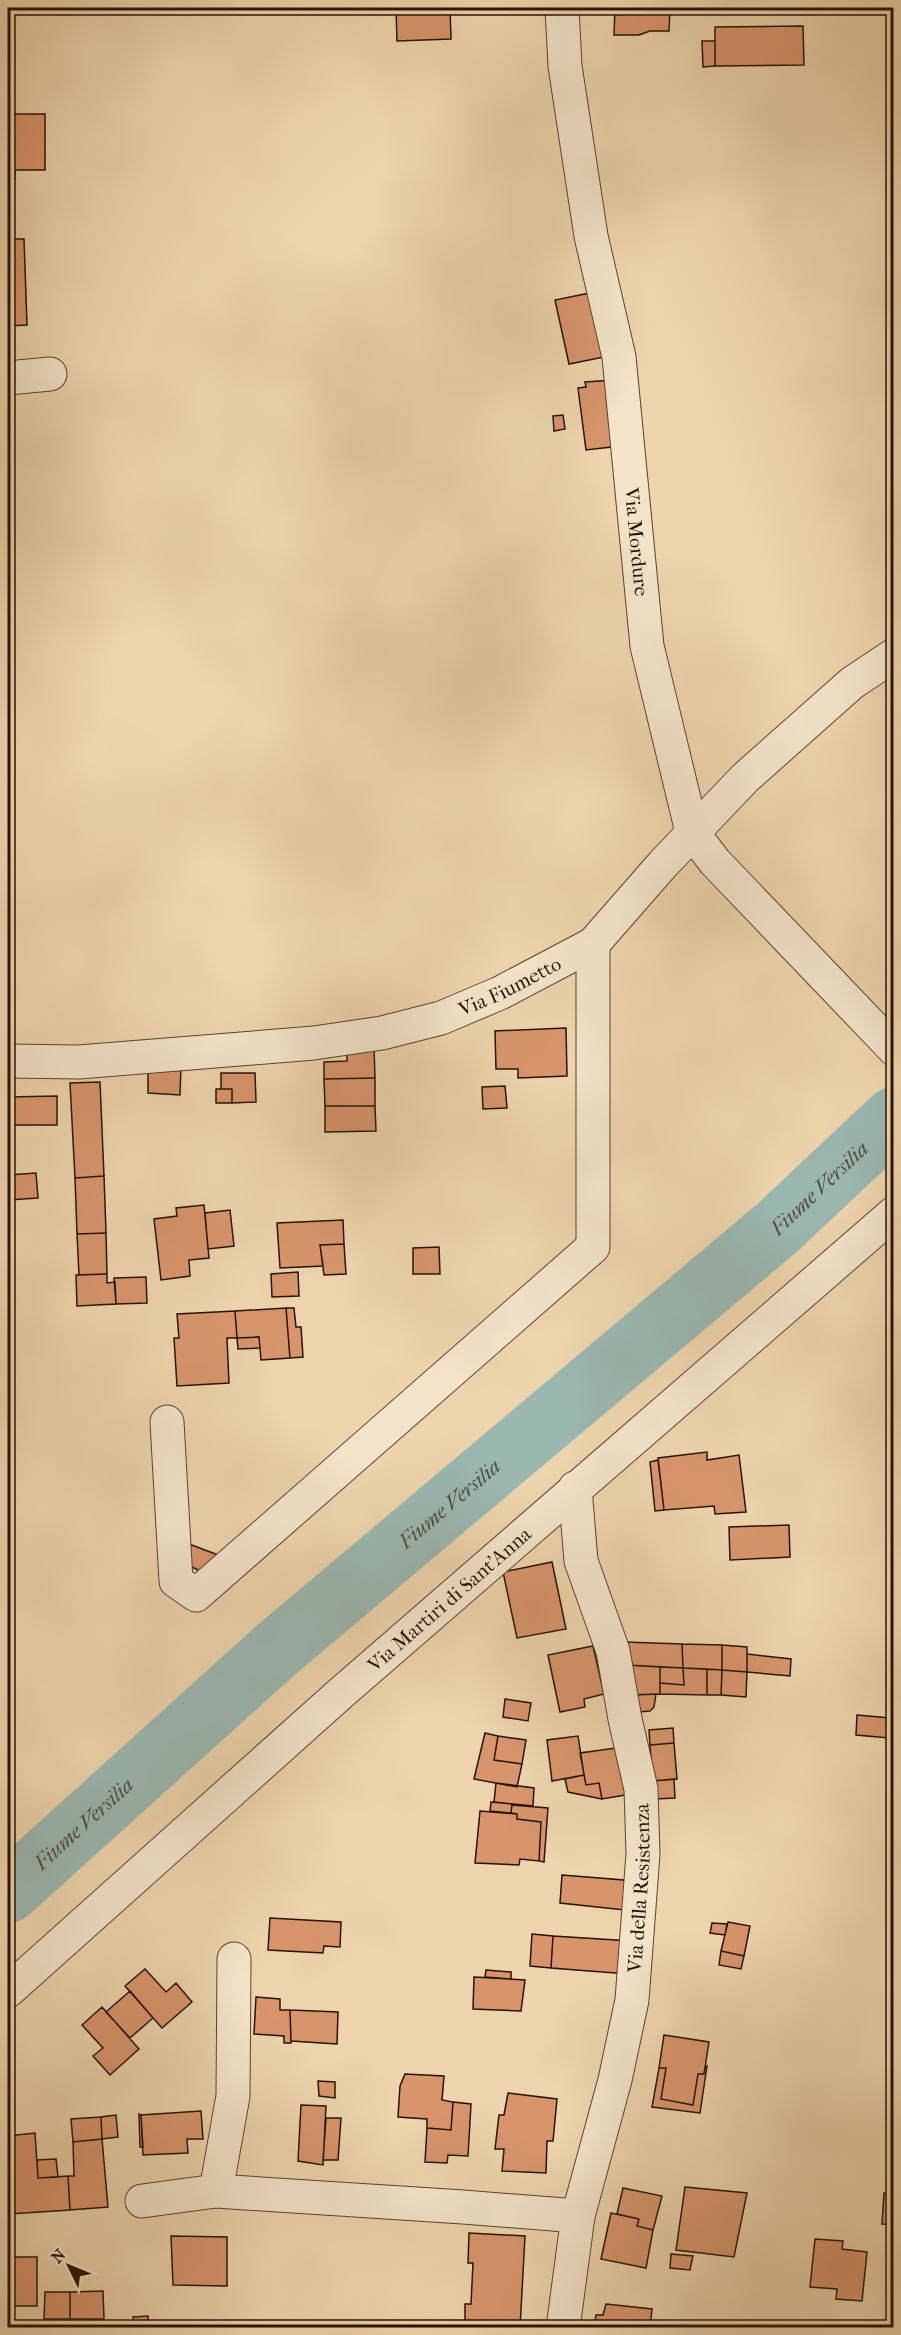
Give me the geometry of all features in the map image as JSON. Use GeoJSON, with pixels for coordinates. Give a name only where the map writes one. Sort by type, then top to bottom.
{"type":"FeatureCollection","features":[{"type":"Feature","properties":{"kind":"street","name":"Via Mordure"},"geometry":{"type":"LineString","coordinates":[[562,8],[565,66],[591,236],[619,357],[647,646],[692,832],[715,862],[894,1049]]}},
{"type":"Feature","properties":{"kind":"street"},"geometry":{"type":"LineString","coordinates":[[8,378],[50,374]]}},
{"type":"Feature","properties":{"kind":"street","name":"Via Fiumetto"},"geometry":{"type":"LineString","coordinates":[[8,1061],[79,1062],[314,1043],[382,1033],[441,1018],[500,993],[593,944],[692,832],[745,778],[852,683],[894,655]]}},
{"type":"Feature","properties":{"kind":"street"},"geometry":{"type":"LineString","coordinates":[[166,1422],[176,1581],[196,1595],[593,1247],[593,944]]}},
{"type":"Feature","properties":{"kind":"street","name":"Via Martiri di Sant'Anna"},"geometry":{"type":"LineString","coordinates":[[8,1991],[575,1488],[894,1213]]}},
{"type":"Feature","properties":{"kind":"street","name":"Via della Resistenza"},"geometry":{"type":"LineString","coordinates":[[563,2328],[578,2216],[615,2080],[632,2000],[643,1854],[641,1789],[613,1651],[581,1561],[575,1488]]}},
{"type":"Feature","properties":{"kind":"street"},"geometry":{"type":"LineString","coordinates":[[216,2191],[233,2096],[234,1959]]}},
{"type":"Feature","properties":{"kind":"street"},"geometry":{"type":"LineString","coordinates":[[142,2201],[216,2191],[578,2216]]}},
{"type":"Feature","properties":{"kind":"building"},"geometry":{"type":"Polygon","coordinates":[[[396,8],[450,8],[451,39],[397,41],[396,8]]]}},
{"type":"Feature","properties":{"kind":"building"},"geometry":{"type":"Polygon","coordinates":[[[615,8],[670,8],[669,31],[650,31],[639,35],[614,35],[615,8]]]}},
{"type":"Feature","properties":{"kind":"building"},"geometry":{"type":"Polygon","coordinates":[[[803,26],[804,65],[715,66],[715,27],[803,26]]]}},
{"type":"Feature","properties":{"kind":"building"},"geometry":{"type":"Polygon","coordinates":[[[702,41],[715,41],[715,66],[703,67],[702,41]]]}},
{"type":"Feature","properties":{"kind":"building"},"geometry":{"type":"Polygon","coordinates":[[[8,114],[45,114],[45,170],[15,170],[15,179],[8,179],[8,114]]]}},
{"type":"Feature","properties":{"kind":"building"},"geometry":{"type":"Polygon","coordinates":[[[8,239],[24,239],[27,325],[8,326],[8,239]]]}},
{"type":"Feature","properties":{"kind":"building"},"geometry":{"type":"Polygon","coordinates":[[[595,292],[609,356],[569,364],[555,300],[595,292]]]}},
{"type":"Feature","properties":{"kind":"building"},"geometry":{"type":"Polygon","coordinates":[[[614,380],[620,446],[586,450],[578,388],[586,387],[585,382],[614,380]]]}},
{"type":"Feature","properties":{"kind":"building"},"geometry":{"type":"Polygon","coordinates":[[[563,415],[565,429],[554,431],[553,416],[563,415]]]}},
{"type":"Feature","properties":{"kind":"building"},"geometry":{"type":"Polygon","coordinates":[[[566,1028],[567,1076],[518,1078],[518,1069],[496,1069],[495,1031],[566,1028]]]}},
{"type":"Feature","properties":{"kind":"building"},"geometry":{"type":"Polygon","coordinates":[[[374,1048],[375,1078],[324,1079],[324,1062],[347,1061],[347,1049],[374,1048]]]}},
{"type":"Feature","properties":{"kind":"building"},"geometry":{"type":"Polygon","coordinates":[[[181,1065],[180,1095],[148,1093],[148,1066],[181,1065]]]}},
{"type":"Feature","properties":{"kind":"building"},"geometry":{"type":"Polygon","coordinates":[[[221,1073],[255,1073],[256,1102],[232,1103],[232,1089],[221,1089],[221,1073]]]}},
{"type":"Feature","properties":{"kind":"building"},"geometry":{"type":"Polygon","coordinates":[[[375,1078],[375,1106],[325,1106],[324,1079],[375,1078]]]}},
{"type":"Feature","properties":{"kind":"building"},"geometry":{"type":"Polygon","coordinates":[[[100,1082],[104,1176],[75,1178],[70,1083],[100,1082]]]}},
{"type":"Feature","properties":{"kind":"building"},"geometry":{"type":"Polygon","coordinates":[[[505,1086],[507,1108],[483,1109],[482,1087],[505,1086]]]}},
{"type":"Feature","properties":{"kind":"building"},"geometry":{"type":"Polygon","coordinates":[[[216,1089],[232,1089],[232,1103],[216,1103],[216,1089]]]}},
{"type":"Feature","properties":{"kind":"building"},"geometry":{"type":"Polygon","coordinates":[[[57,1096],[57,1125],[8,1125],[8,1097],[57,1096]]]}},
{"type":"Feature","properties":{"kind":"building"},"geometry":{"type":"Polygon","coordinates":[[[325,1106],[375,1106],[376,1131],[325,1132],[325,1106]]]}},
{"type":"Feature","properties":{"kind":"building"},"geometry":{"type":"Polygon","coordinates":[[[36,1173],[38,1198],[8,1200],[8,1175],[36,1173]]]}},
{"type":"Feature","properties":{"kind":"building"},"geometry":{"type":"Polygon","coordinates":[[[104,1176],[106,1233],[77,1234],[75,1178],[104,1176]]]}},
{"type":"Feature","properties":{"kind":"building"},"geometry":{"type":"Polygon","coordinates":[[[204,1205],[209,1258],[189,1260],[190,1276],[161,1280],[154,1219],[177,1216],[176,1208],[204,1205]]]}},
{"type":"Feature","properties":{"kind":"building"},"geometry":{"type":"Polygon","coordinates":[[[230,1210],[234,1246],[208,1249],[205,1213],[230,1210]]]}},
{"type":"Feature","properties":{"kind":"building"},"geometry":{"type":"Polygon","coordinates":[[[343,1220],[344,1244],[320,1245],[323,1266],[280,1268],[277,1223],[343,1220]]]}},
{"type":"Feature","properties":{"kind":"building"},"geometry":{"type":"Polygon","coordinates":[[[106,1233],[107,1274],[79,1275],[77,1234],[106,1233]]]}},
{"type":"Feature","properties":{"kind":"building"},"geometry":{"type":"Polygon","coordinates":[[[344,1244],[346,1274],[324,1275],[320,1245],[344,1244]]]}},
{"type":"Feature","properties":{"kind":"building"},"geometry":{"type":"Polygon","coordinates":[[[439,1247],[440,1274],[413,1274],[413,1248],[439,1247]]]}},
{"type":"Feature","properties":{"kind":"building"},"geometry":{"type":"Polygon","coordinates":[[[298,1272],[299,1296],[272,1297],[271,1274],[298,1272]]]}},
{"type":"Feature","properties":{"kind":"building"},"geometry":{"type":"Polygon","coordinates":[[[107,1274],[107,1283],[115,1282],[116,1304],[77,1306],[76,1275],[107,1274]]]}},
{"type":"Feature","properties":{"kind":"building"},"geometry":{"type":"Polygon","coordinates":[[[146,1277],[147,1303],[116,1304],[114,1278],[146,1277]]]}},
{"type":"Feature","properties":{"kind":"building"},"geometry":{"type":"Polygon","coordinates":[[[286,1308],[290,1358],[261,1360],[259,1337],[237,1338],[235,1311],[286,1308]]]}},
{"type":"Feature","properties":{"kind":"building"},"geometry":{"type":"Polygon","coordinates":[[[286,1308],[294,1308],[296,1327],[301,1327],[303,1357],[290,1358],[286,1308]]]}},
{"type":"Feature","properties":{"kind":"building"},"geometry":{"type":"Polygon","coordinates":[[[235,1311],[237,1338],[227,1338],[229,1383],[177,1386],[174,1338],[179,1338],[177,1314],[235,1311]]]}},
{"type":"Feature","properties":{"kind":"building"},"geometry":{"type":"Polygon","coordinates":[[[259,1337],[260,1348],[238,1349],[237,1338],[259,1337]]]}},
{"type":"Feature","properties":{"kind":"building"},"geometry":{"type":"Polygon","coordinates":[[[707,1452],[707,1460],[739,1455],[746,1512],[715,1514],[714,1506],[664,1510],[658,1458],[707,1452]]]}},
{"type":"Feature","properties":{"kind":"building"},"geometry":{"type":"Polygon","coordinates":[[[658,1460],[664,1510],[655,1511],[650,1462],[658,1460]]]}},
{"type":"Feature","properties":{"kind":"building"},"geometry":{"type":"Polygon","coordinates":[[[789,1525],[790,1557],[730,1560],[729,1527],[789,1525]]]}},
{"type":"Feature","properties":{"kind":"building"},"geometry":{"type":"Polygon","coordinates":[[[181,1541],[221,1556],[202,1572],[182,1562],[181,1541]]]}},
{"type":"Feature","properties":{"kind":"building"},"geometry":{"type":"Polygon","coordinates":[[[552,1562],[566,1629],[517,1638],[503,1572],[552,1562]]]}},
{"type":"Feature","properties":{"kind":"building"},"geometry":{"type":"Polygon","coordinates":[[[624,1642],[682,1644],[683,1668],[626,1665],[624,1642]]]}},
{"type":"Feature","properties":{"kind":"building"},"geometry":{"type":"Polygon","coordinates":[[[682,1644],[722,1645],[722,1670],[683,1668],[682,1644]]]}},
{"type":"Feature","properties":{"kind":"building"},"geometry":{"type":"Polygon","coordinates":[[[722,1645],[747,1647],[747,1672],[722,1670],[722,1645]]]}},
{"type":"Feature","properties":{"kind":"building"},"geometry":{"type":"Polygon","coordinates":[[[593,1646],[604,1694],[584,1699],[585,1707],[560,1712],[548,1655],[593,1646]]]}},
{"type":"Feature","properties":{"kind":"building"},"geometry":{"type":"Polygon","coordinates":[[[747,1654],[791,1659],[790,1676],[747,1672],[747,1654]]]}},
{"type":"Feature","properties":{"kind":"building"},"geometry":{"type":"Polygon","coordinates":[[[626,1665],[660,1667],[660,1694],[633,1695],[626,1665]]]}},
{"type":"Feature","properties":{"kind":"building"},"geometry":{"type":"Polygon","coordinates":[[[660,1667],[683,1668],[684,1685],[660,1683],[660,1667]]]}},
{"type":"Feature","properties":{"kind":"building"},"geometry":{"type":"Polygon","coordinates":[[[683,1668],[707,1669],[707,1695],[660,1694],[660,1683],[684,1685],[683,1668]]]}},
{"type":"Feature","properties":{"kind":"building"},"geometry":{"type":"Polygon","coordinates":[[[707,1669],[722,1670],[721,1695],[707,1695],[707,1669]]]}},
{"type":"Feature","properties":{"kind":"building"},"geometry":{"type":"Polygon","coordinates":[[[722,1670],[747,1672],[746,1697],[721,1695],[722,1670]]]}},
{"type":"Feature","properties":{"kind":"building"},"geometry":{"type":"Polygon","coordinates":[[[656,1694],[654,1707],[650,1711],[639,1712],[633,1695],[656,1694]]]}},
{"type":"Feature","properties":{"kind":"building"},"geometry":{"type":"Polygon","coordinates":[[[505,1699],[531,1703],[528,1721],[503,1717],[505,1699]]]}},
{"type":"Feature","properties":{"kind":"building"},"geometry":{"type":"Polygon","coordinates":[[[857,1715],[890,1718],[889,1738],[856,1735],[857,1715]]]}},
{"type":"Feature","properties":{"kind":"building"},"geometry":{"type":"Polygon","coordinates":[[[673,1728],[674,1743],[650,1745],[649,1730],[673,1728]]]}},
{"type":"Feature","properties":{"kind":"building"},"geometry":{"type":"Polygon","coordinates":[[[485,1733],[498,1736],[494,1760],[522,1764],[517,1787],[474,1779],[485,1733]]]}},
{"type":"Feature","properties":{"kind":"building"},"geometry":{"type":"Polygon","coordinates":[[[498,1736],[526,1740],[522,1764],[494,1760],[498,1736]]]}},
{"type":"Feature","properties":{"kind":"building"},"geometry":{"type":"Polygon","coordinates":[[[578,1736],[584,1775],[552,1781],[547,1740],[578,1736]]]}},
{"type":"Feature","properties":{"kind":"building"},"geometry":{"type":"Polygon","coordinates":[[[674,1743],[677,1779],[653,1781],[650,1745],[674,1743]]]}},
{"type":"Feature","properties":{"kind":"building"},"geometry":{"type":"Polygon","coordinates":[[[631,1746],[631,1794],[602,1799],[599,1783],[586,1785],[580,1753],[631,1746]]]}},
{"type":"Feature","properties":{"kind":"building"},"geometry":{"type":"Polygon","coordinates":[[[584,1775],[586,1785],[599,1783],[602,1799],[568,1792],[565,1779],[584,1775]]]}},
{"type":"Feature","properties":{"kind":"building"},"geometry":{"type":"Polygon","coordinates":[[[674,1779],[675,1798],[655,1799],[653,1781],[674,1779]]]}},
{"type":"Feature","properties":{"kind":"building"},"geometry":{"type":"Polygon","coordinates":[[[496,1783],[534,1788],[533,1806],[494,1802],[496,1783]]]}},
{"type":"Feature","properties":{"kind":"building"},"geometry":{"type":"Polygon","coordinates":[[[491,1802],[512,1804],[511,1813],[490,1811],[491,1802]]]}},
{"type":"Feature","properties":{"kind":"building"},"geometry":{"type":"Polygon","coordinates":[[[512,1805],[548,1808],[544,1862],[539,1861],[541,1822],[517,1819],[517,1814],[511,1813],[512,1805]]]}},
{"type":"Feature","properties":{"kind":"building"},"geometry":{"type":"Polygon","coordinates":[[[480,1811],[517,1814],[517,1819],[541,1822],[539,1861],[520,1859],[519,1865],[475,1863],[480,1811]]]}},
{"type":"Feature","properties":{"kind":"building"},"geometry":{"type":"Polygon","coordinates":[[[562,1875],[636,1881],[634,1911],[560,1903],[562,1875]]]}},
{"type":"Feature","properties":{"kind":"building"},"geometry":{"type":"Polygon","coordinates":[[[270,1918],[341,1922],[340,1947],[324,1946],[323,1953],[268,1950],[270,1918]]]}},
{"type":"Feature","properties":{"kind":"building"},"geometry":{"type":"Polygon","coordinates":[[[728,1922],[750,1926],[744,1956],[721,1951],[728,1922]]]}},
{"type":"Feature","properties":{"kind":"building"},"geometry":{"type":"Polygon","coordinates":[[[712,1923],[727,1924],[725,1935],[710,1933],[712,1923]]]}},
{"type":"Feature","properties":{"kind":"building"},"geometry":{"type":"Polygon","coordinates":[[[532,1934],[553,1936],[551,1968],[530,1966],[532,1934]]]}},
{"type":"Feature","properties":{"kind":"building"},"geometry":{"type":"Polygon","coordinates":[[[553,1936],[631,1941],[628,1974],[551,1968],[553,1936]]]}},
{"type":"Feature","properties":{"kind":"building"},"geometry":{"type":"Polygon","coordinates":[[[721,1951],[744,1956],[741,1969],[719,1965],[721,1951]]]}},
{"type":"Feature","properties":{"kind":"building"},"geometry":{"type":"Polygon","coordinates":[[[145,1969],[166,1992],[176,1983],[192,2002],[162,2028],[125,1986],[145,1969]]]}},
{"type":"Feature","properties":{"kind":"building"},"geometry":{"type":"Polygon","coordinates":[[[486,1970],[511,1972],[511,1979],[485,1977],[486,1970]]]}},
{"type":"Feature","properties":{"kind":"building"},"geometry":{"type":"Polygon","coordinates":[[[474,1977],[525,1980],[521,2011],[473,2009],[474,1977]]]}},
{"type":"Feature","properties":{"kind":"building"},"geometry":{"type":"Polygon","coordinates":[[[130,1991],[153,2018],[130,2038],[106,2012],[130,1991]]]}},
{"type":"Feature","properties":{"kind":"building"},"geometry":{"type":"Polygon","coordinates":[[[256,1997],[280,1999],[280,2010],[290,2010],[291,2043],[284,2043],[284,2036],[254,2034],[256,1997]]]}},
{"type":"Feature","properties":{"kind":"building"},"geometry":{"type":"Polygon","coordinates":[[[102,2007],[139,2049],[110,2075],[93,2056],[103,2048],[82,2025],[102,2007]]]}},
{"type":"Feature","properties":{"kind":"building"},"geometry":{"type":"Polygon","coordinates":[[[290,2010],[338,2012],[337,2044],[291,2041],[290,2010]]]}},
{"type":"Feature","properties":{"kind":"building"},"geometry":{"type":"Polygon","coordinates":[[[664,2035],[709,2042],[704,2074],[698,2074],[693,2105],[661,2099],[666,2068],[659,2068],[664,2035]]]}},
{"type":"Feature","properties":{"kind":"building"},"geometry":{"type":"Polygon","coordinates":[[[707,2066],[700,2113],[652,2107],[659,2068],[666,2068],[661,2099],[693,2105],[698,2074],[704,2074],[707,2066]]]}},
{"type":"Feature","properties":{"kind":"building"},"geometry":{"type":"Polygon","coordinates":[[[405,2074],[444,2076],[442,2100],[453,2102],[451,2130],[427,2128],[427,2119],[398,2117],[400,2086],[405,2074]]]}},
{"type":"Feature","properties":{"kind":"building"},"geometry":{"type":"Polygon","coordinates":[[[318,2081],[335,2082],[335,2098],[319,2096],[318,2081]]]}},
{"type":"Feature","properties":{"kind":"building"},"geometry":{"type":"Polygon","coordinates":[[[508,2093],[557,2099],[553,2141],[547,2141],[546,2173],[502,2171],[504,2149],[495,2149],[499,2115],[504,2115],[508,2093]]]}},
{"type":"Feature","properties":{"kind":"building"},"geometry":{"type":"Polygon","coordinates":[[[453,2102],[471,2104],[468,2156],[448,2155],[447,2163],[425,2162],[427,2128],[451,2130],[453,2102]]]}},
{"type":"Feature","properties":{"kind":"building"},"geometry":{"type":"Polygon","coordinates":[[[301,2105],[326,2106],[323,2165],[298,2161],[301,2105]]]}},
{"type":"Feature","properties":{"kind":"building"},"geometry":{"type":"Polygon","coordinates":[[[201,2111],[203,2139],[187,2139],[188,2153],[143,2155],[141,2115],[201,2111]]]}},
{"type":"Feature","properties":{"kind":"building"},"geometry":{"type":"Polygon","coordinates":[[[139,2114],[141,2115],[143,2147],[140,2147],[139,2114]]]}},
{"type":"Feature","properties":{"kind":"building"},"geometry":{"type":"Polygon","coordinates":[[[116,2115],[118,2137],[102,2139],[101,2117],[116,2115]]]}},
{"type":"Feature","properties":{"kind":"building"},"geometry":{"type":"Polygon","coordinates":[[[101,2117],[102,2139],[73,2142],[71,2119],[101,2117]]]}},
{"type":"Feature","properties":{"kind":"building"},"geometry":{"type":"Polygon","coordinates":[[[326,2118],[341,2118],[338,2160],[323,2160],[326,2118]]]}},
{"type":"Feature","properties":{"kind":"building"},"geometry":{"type":"Polygon","coordinates":[[[35,2133],[38,2178],[68,2176],[70,2210],[9,2214],[8,2136],[35,2133]]]}},
{"type":"Feature","properties":{"kind":"building"},"geometry":{"type":"Polygon","coordinates":[[[102,2139],[108,2207],[70,2210],[68,2176],[74,2176],[73,2142],[102,2139]]]}},
{"type":"Feature","properties":{"kind":"building"},"geometry":{"type":"Polygon","coordinates":[[[56,2159],[58,2177],[38,2178],[37,2160],[56,2159]]]}},
{"type":"Feature","properties":{"kind":"building"},"geometry":{"type":"Polygon","coordinates":[[[685,2187],[747,2193],[734,2257],[676,2250],[685,2187]]]}},
{"type":"Feature","properties":{"kind":"building"},"geometry":{"type":"Polygon","coordinates":[[[623,2188],[662,2196],[653,2230],[637,2226],[639,2219],[617,2214],[623,2188]]]}},
{"type":"Feature","properties":{"kind":"building"},"geometry":{"type":"Polygon","coordinates":[[[884,2193],[894,2193],[894,2225],[882,2224],[884,2193]]]}},
{"type":"Feature","properties":{"kind":"building"},"geometry":{"type":"Polygon","coordinates":[[[611,2213],[639,2219],[637,2226],[653,2230],[646,2268],[601,2259],[611,2213]]]}},
{"type":"Feature","properties":{"kind":"building"},"geometry":{"type":"Polygon","coordinates":[[[469,2233],[525,2236],[520,2328],[465,2327],[465,2304],[471,2304],[473,2263],[468,2263],[469,2233]]]}},
{"type":"Feature","properties":{"kind":"building"},"geometry":{"type":"Polygon","coordinates":[[[171,2236],[227,2237],[227,2286],[173,2285],[171,2236]]]}},
{"type":"Feature","properties":{"kind":"building"},"geometry":{"type":"Polygon","coordinates":[[[815,2239],[843,2241],[842,2249],[867,2252],[862,2301],[836,2299],[837,2289],[810,2287],[815,2239]]]}},
{"type":"Feature","properties":{"kind":"building"},"geometry":{"type":"Polygon","coordinates":[[[671,2254],[693,2256],[690,2270],[670,2268],[671,2254]]]}},
{"type":"Feature","properties":{"kind":"building"},"geometry":{"type":"Polygon","coordinates":[[[8,2257],[37,2257],[37,2306],[9,2306],[8,2309],[8,2257]]]}},
{"type":"Feature","properties":{"kind":"building"},"geometry":{"type":"Polygon","coordinates":[[[103,2291],[104,2319],[70,2319],[70,2292],[103,2291]]]}},
{"type":"Feature","properties":{"kind":"building"},"geometry":{"type":"Polygon","coordinates":[[[45,2292],[70,2292],[70,2319],[44,2319],[45,2292]]]}},
{"type":"Feature","properties":{"kind":"building"},"geometry":{"type":"Polygon","coordinates":[[[606,2304],[652,2309],[650,2328],[594,2328],[596,2315],[603,2315],[606,2304]]]}},
{"type":"Feature","properties":{"kind":"building"},"geometry":{"type":"Polygon","coordinates":[[[148,2316],[148,2328],[135,2328],[133,2317],[148,2316]]]}},
{"type":"Feature","properties":{"kind":"building"},"geometry":{"type":"Polygon","coordinates":[[[372,2322],[414,2325],[414,2328],[371,2328],[372,2322]]]}},
{"type":"Feature","properties":{"kind":"waterway","name":"Fiume Versilia"},"geometry":{"type":"LineString","coordinates":[[8,1892],[276,1650],[777,1228],[894,1118]]}}]}
